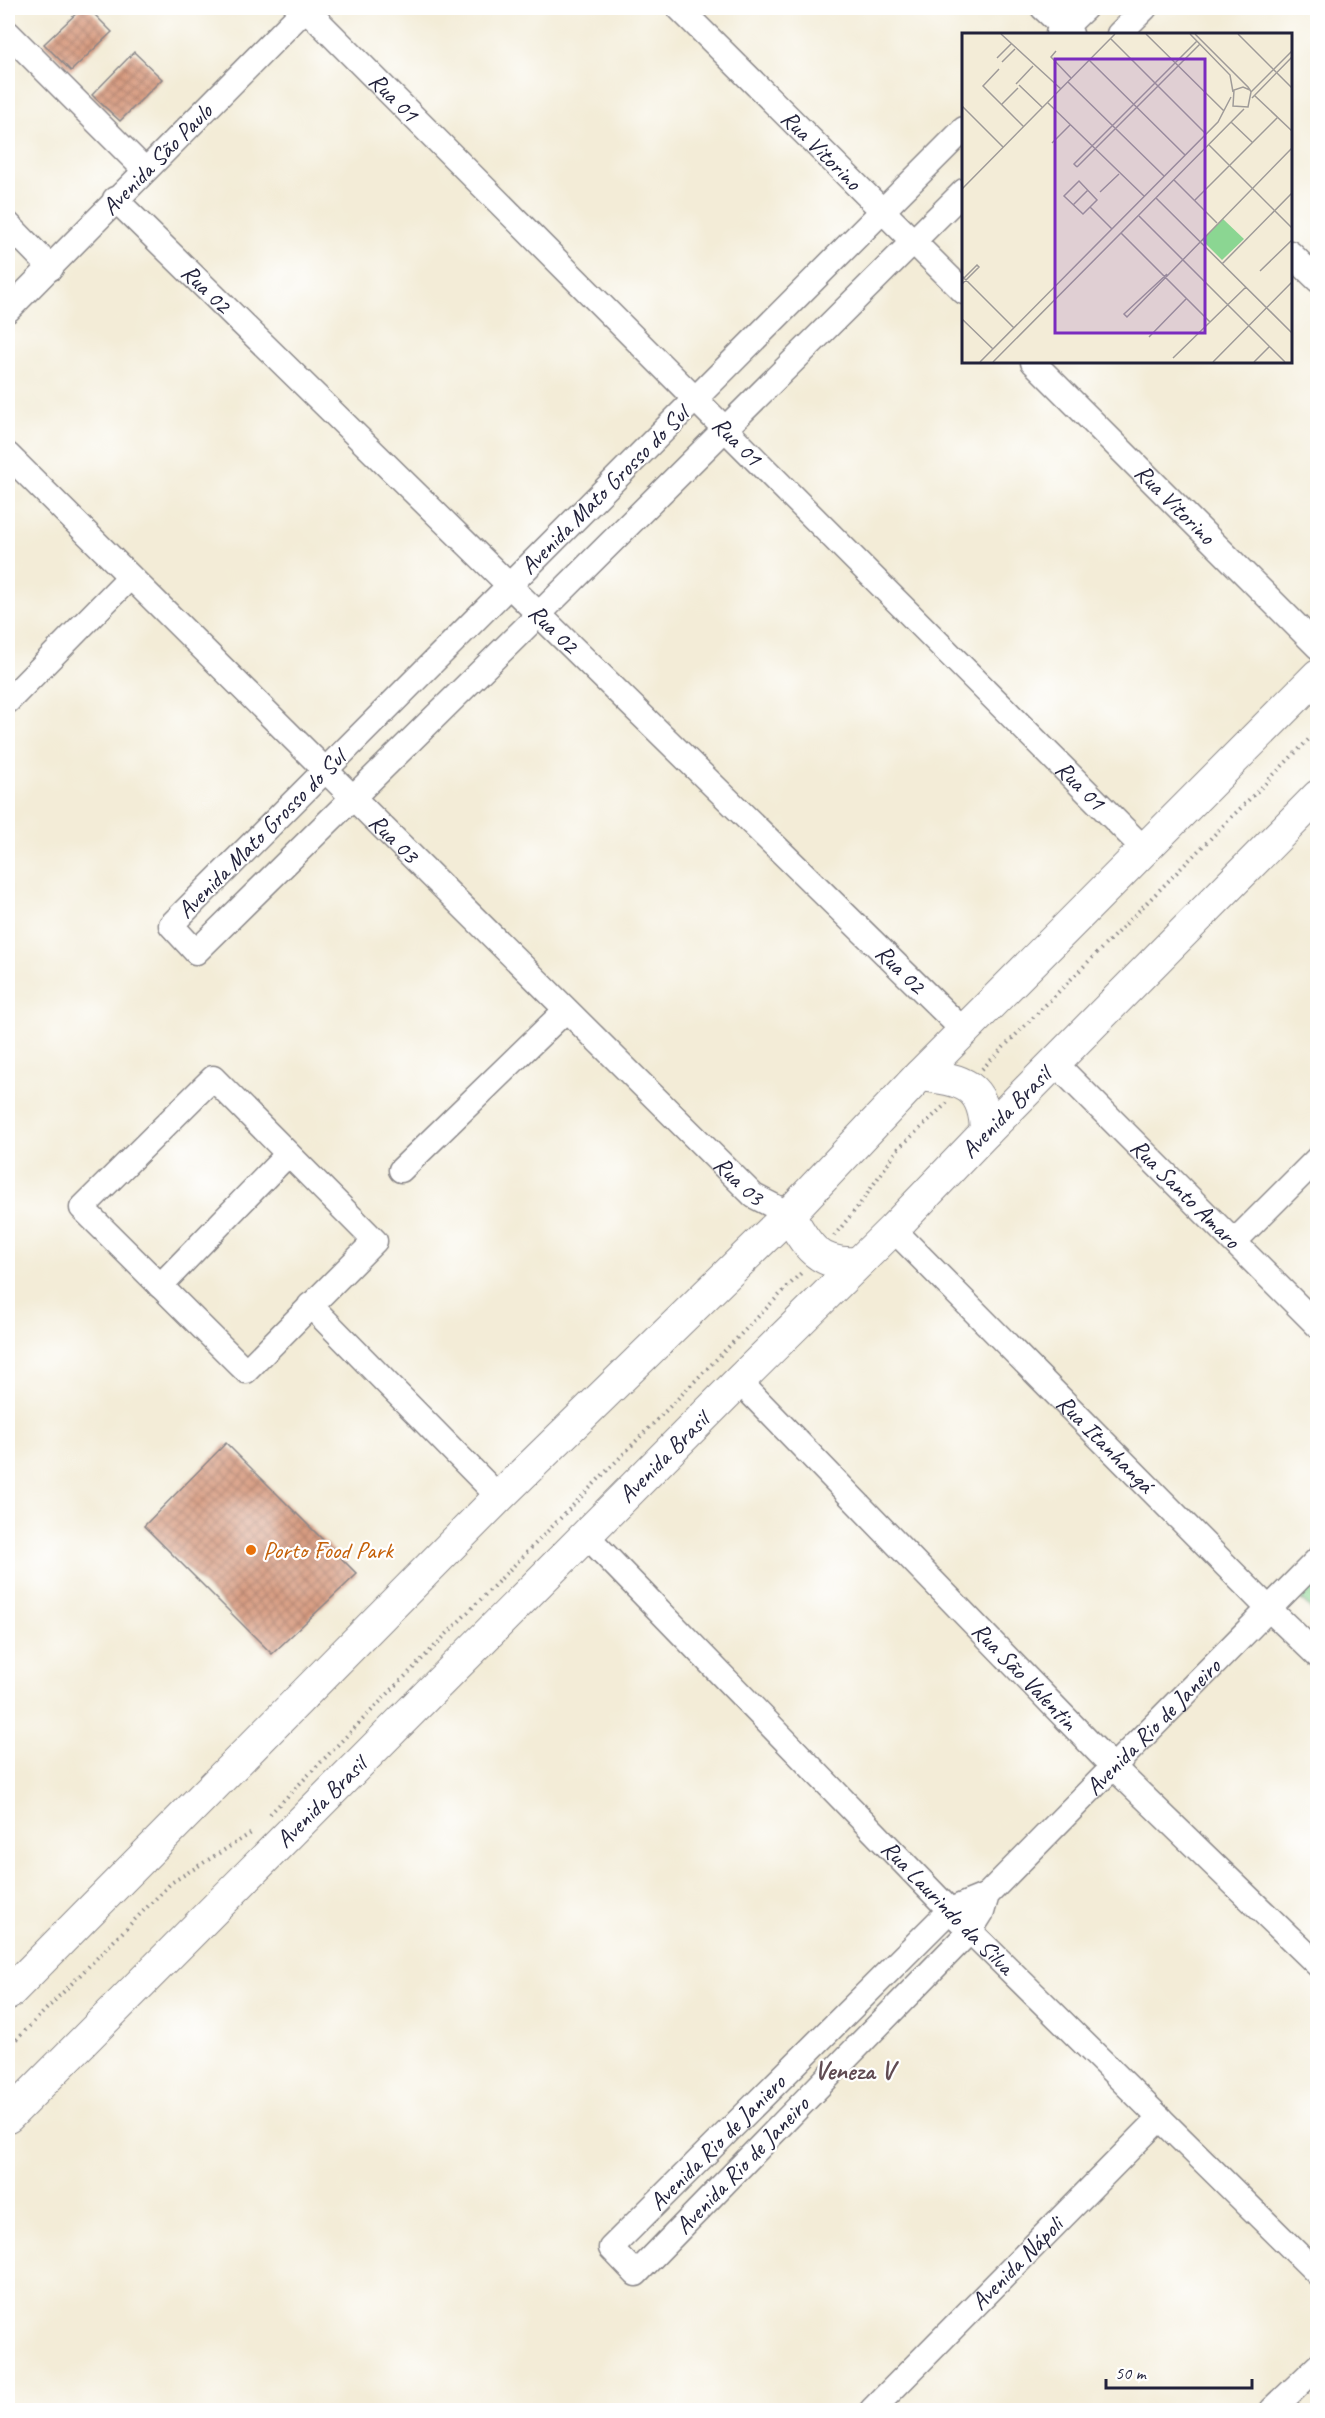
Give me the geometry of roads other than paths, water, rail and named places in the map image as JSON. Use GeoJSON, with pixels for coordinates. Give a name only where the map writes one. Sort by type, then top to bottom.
{"type":"FeatureCollection","features":[{"type":"Feature","properties":{"kind":"main road"},"geometry":{"type":"LineString","coordinates":[[8,1994],[499,1497],[789,1214],[920,1075],[1317,675]]}},
{"type":"Feature","properties":{"kind":"main road","name":"Avenida Brasil"},"geometry":{"type":"LineString","coordinates":[[8,2117],[893,1229],[1054,1062],[1317,796]]}},
{"type":"Feature","properties":{"kind":"main road"},"geometry":{"type":"LineString","coordinates":[[920,1075],[949,1077],[967,1084],[974,1090],[986,1115],[986,1132]]}},
{"type":"Feature","properties":{"kind":"main road"},"geometry":{"type":"LineString","coordinates":[[789,1214],[804,1241],[818,1255],[828,1261],[844,1264],[857,1263]]}},
{"type":"Feature","properties":{"kind":"street","name":"Avenida São Paulo"},"geometry":{"type":"LineString","coordinates":[[8,310],[305,8]]}},
{"type":"Feature","properties":{"kind":"street","name":"Rua 01"},"geometry":{"type":"LineString","coordinates":[[305,8],[1145,850]]}},
{"type":"Feature","properties":{"kind":"street","name":"Rua Vitorino"},"geometry":{"type":"LineString","coordinates":[[679,8],[962,291]]}},
{"type":"Feature","properties":{"kind":"street"},"geometry":{"type":"LineString","coordinates":[[1043,8],[1065,32],[1085,8]]}},
{"type":"Feature","properties":{"kind":"street"},"geometry":{"type":"LineString","coordinates":[[1120,33],[1145,8]]}},
{"type":"Feature","properties":{"kind":"street"},"geometry":{"type":"LineString","coordinates":[[8,33],[144,170]]}},
{"type":"Feature","properties":{"kind":"street","name":"Avenida Mato Grosso do Sul"},"geometry":{"type":"LineString","coordinates":[[962,130],[171,925],[196,952],[962,192]]}},
{"type":"Feature","properties":{"kind":"street","name":"Rua 02"},"geometry":{"type":"LineString","coordinates":[[115,199],[965,1032]]}},
{"type":"Feature","properties":{"kind":"street"},"geometry":{"type":"LineString","coordinates":[[8,224],[51,268]]}},
{"type":"Feature","properties":{"kind":"street"},"geometry":{"type":"LineString","coordinates":[[1292,255],[1317,280]]}},
{"type":"Feature","properties":{"kind":"street","name":"Rua Vitorino"},"geometry":{"type":"LineString","coordinates":[[1034,363],[1317,647]]}},
{"type":"Feature","properties":{"kind":"street","name":"Rua 03"},"geometry":{"type":"LineString","coordinates":[[8,455],[754,1196],[789,1214]]}},
{"type":"Feature","properties":{"kind":"street"},"geometry":{"type":"LineString","coordinates":[[8,701],[130,577]]}},
{"type":"Feature","properties":{"kind":"street"},"geometry":{"type":"LineString","coordinates":[[401,1170],[567,1010]]}},
{"type":"Feature","properties":{"kind":"street","name":"Rua Santo Amaro"},"geometry":{"type":"LineString","coordinates":[[1054,1062],[1235,1241],[1317,1326]]}},
{"type":"Feature","properties":{"kind":"street"},"geometry":{"type":"LineString","coordinates":[[213,1078],[375,1241],[246,1371],[160,1286],[81,1208],[213,1078]]}},
{"type":"Feature","properties":{"kind":"street"},"geometry":{"type":"LineString","coordinates":[[160,1286],[288,1154]]}},
{"type":"Feature","properties":{"kind":"street"},"geometry":{"type":"LineString","coordinates":[[1235,1241],[1317,1158]]}},
{"type":"Feature","properties":{"kind":"street","name":"Rua Itanhangá"},"geometry":{"type":"LineString","coordinates":[[893,1229],[1317,1656]]}},
{"type":"Feature","properties":{"kind":"street"},"geometry":{"type":"LineString","coordinates":[[310,1305],[499,1497]]}},
{"type":"Feature","properties":{"kind":"street","name":"Rua São Valentin"},"geometry":{"type":"LineString","coordinates":[[739,1381],[1112,1766],[1317,1965]]}},
{"type":"Feature","properties":{"kind":"street","name":"Rua Laurindo da Silva"},"geometry":{"type":"LineString","coordinates":[[586,1535],[970,1931],[1317,2274]]}},
{"type":"Feature","properties":{"kind":"street","name":"Avenida Rio de Janeiro"},"geometry":{"type":"LineString","coordinates":[[950,1910],[987,1895],[1317,1559]]}},
{"type":"Feature","properties":{"kind":"street","name":"Avenida Rio de Janeiro"},"geometry":{"type":"LineString","coordinates":[[636,2274],[970,1931],[982,1912],[987,1895]]}},
{"type":"Feature","properties":{"kind":"street","name":"Avenida Rio de Janiero"},"geometry":{"type":"LineString","coordinates":[[636,2274],[611,2248],[950,1910]]}},
{"type":"Feature","properties":{"kind":"street","name":"Avenida Nápoli"},"geometry":{"type":"LineString","coordinates":[[872,2410],[1160,2118]]}},
{"type":"Feature","properties":{"kind":"street"},"geometry":{"type":"LineString","coordinates":[[1272,2410],[1317,2366]]}},
{"type":"Feature","properties":{"kind":"place","name":"Porto Food Park"},"geometry":{"type":"Point","coordinates":[251,1550]}},
{"type":"Feature","properties":{"kind":"district","name":"Veneza V"},"geometry":{"type":"Point","coordinates":[854,2070]}}]}
